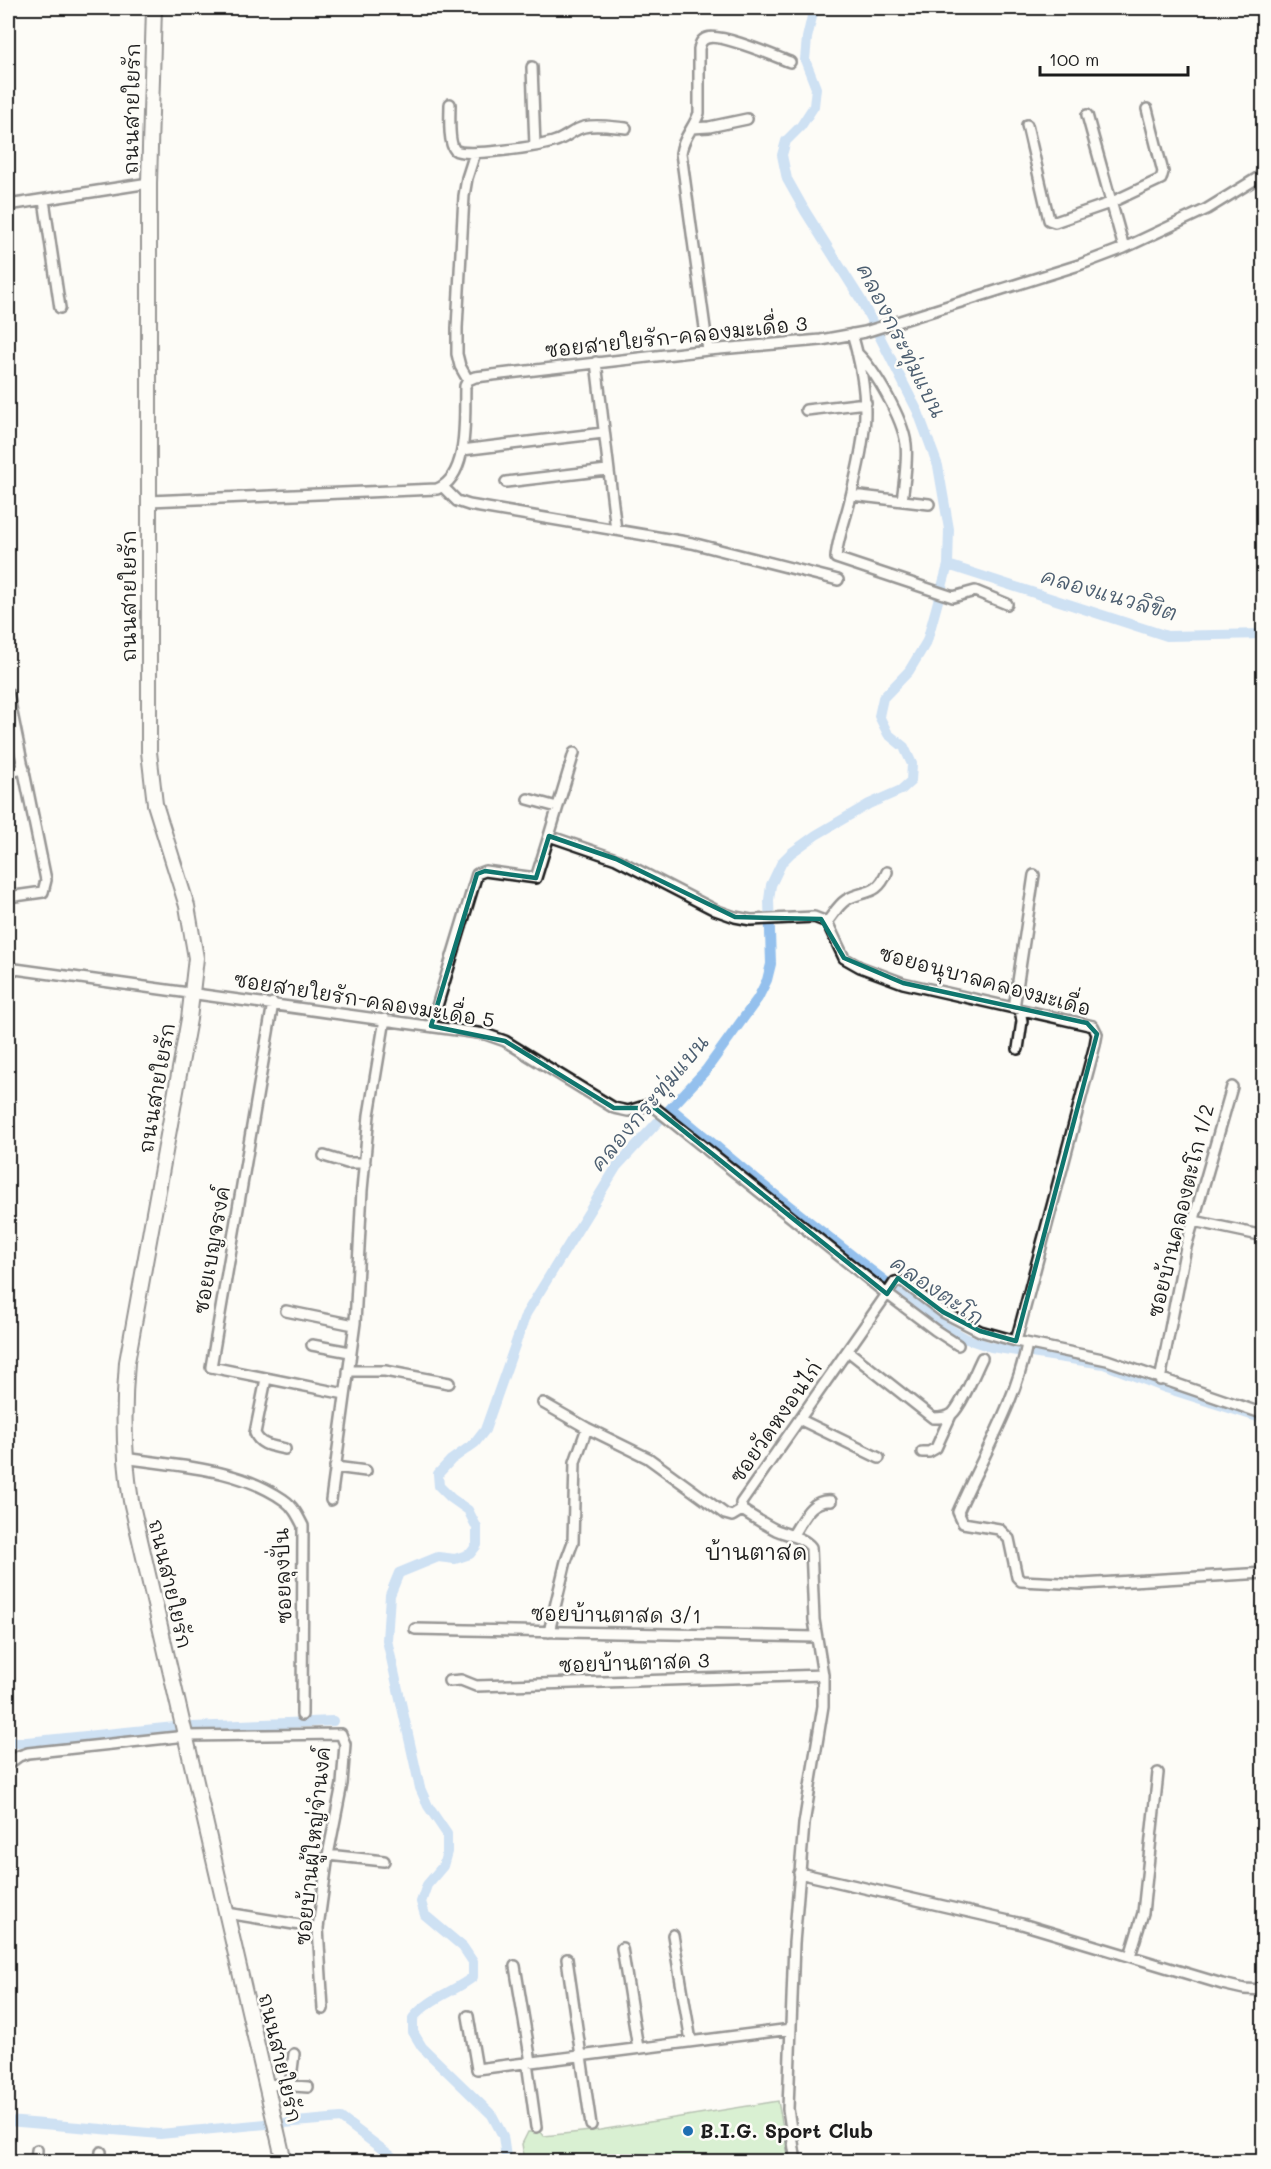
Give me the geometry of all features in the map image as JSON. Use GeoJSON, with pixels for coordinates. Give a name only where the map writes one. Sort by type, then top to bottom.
{"type":"FeatureCollection","features":[{"type":"Feature","properties":{"kind":"street","name":"ถนนสายใยรัก"},"geometry":{"type":"LineString","coordinates":[[154,8],[150,183],[151,778],[157,814],[187,906],[196,958],[189,1019],[127,1362],[124,1392],[124,1458],[131,1502],[284,2162]]}},
{"type":"Feature","properties":{"kind":"street"},"geometry":{"type":"LineString","coordinates":[[708,350],[681,153],[686,136],[699,113],[699,49],[705,39],[719,38],[790,62]]}},
{"type":"Feature","properties":{"kind":"street"},"geometry":{"type":"LineString","coordinates":[[532,67],[535,146]]}},
{"type":"Feature","properties":{"kind":"street"},"geometry":{"type":"LineString","coordinates":[[450,104],[452,144],[455,150],[461,152],[475,153],[535,146],[564,139],[586,126],[626,128]]}},
{"type":"Feature","properties":{"kind":"street"},"geometry":{"type":"LineString","coordinates":[[1027,125],[1049,220],[1055,222],[1110,203],[1161,179],[1163,172],[1147,109]]}},
{"type":"Feature","properties":{"kind":"street"},"geometry":{"type":"LineString","coordinates":[[1087,115],[1124,248]]}},
{"type":"Feature","properties":{"kind":"street"},"geometry":{"type":"LineString","coordinates":[[692,128],[747,119]]}},
{"type":"Feature","properties":{"kind":"street"},"geometry":{"type":"LineString","coordinates":[[149,501],[431,489],[443,487],[449,483],[457,471],[462,450],[465,386],[468,381],[460,366],[457,328],[464,196],[466,178],[475,153]]}},
{"type":"Feature","properties":{"kind":"street","name":"ซอยสายใยรัก-คลองมะเดื่อ 3"},"geometry":{"type":"LineString","coordinates":[[468,381],[475,377],[596,362],[820,340],[865,332],[1059,272],[1124,248],[1207,209],[1263,174]]}},
{"type":"Feature","properties":{"kind":"street"},"geometry":{"type":"LineString","coordinates":[[8,205],[150,183]]}},
{"type":"Feature","properties":{"kind":"street"},"geometry":{"type":"LineString","coordinates":[[44,200],[60,308]]}},
{"type":"Feature","properties":{"kind":"street"},"geometry":{"type":"LineString","coordinates":[[852,334],[866,403],[865,433],[837,558],[953,597],[975,591],[1007,604]]}},
{"type":"Feature","properties":{"kind":"street"},"geometry":{"type":"LineString","coordinates":[[857,353],[878,380],[906,441],[902,501]]}},
{"type":"Feature","properties":{"kind":"street"},"geometry":{"type":"LineString","coordinates":[[596,362],[607,470],[616,530]]}},
{"type":"Feature","properties":{"kind":"street"},"geometry":{"type":"LineString","coordinates":[[806,410],[866,403]]}},
{"type":"Feature","properties":{"kind":"street"},"geometry":{"type":"LineString","coordinates":[[462,450],[603,433]]}},
{"type":"Feature","properties":{"kind":"street"},"geometry":{"type":"LineString","coordinates":[[506,482],[607,470]]}},
{"type":"Feature","properties":{"kind":"street"},"geometry":{"type":"LineString","coordinates":[[443,487],[457,501],[469,505],[692,543],[838,580]]}},
{"type":"Feature","properties":{"kind":"street"},"geometry":{"type":"LineString","coordinates":[[852,495],[929,504]]}},
{"type":"Feature","properties":{"kind":"street"},"geometry":{"type":"LineString","coordinates":[[8,693],[46,880],[46,887],[39,894],[8,897]]}},
{"type":"Feature","properties":{"kind":"street"},"geometry":{"type":"LineString","coordinates":[[431,1026],[477,874],[485,871],[536,878],[574,753]]}},
{"type":"Feature","properties":{"kind":"street"},"geometry":{"type":"LineString","coordinates":[[8,772],[24,769]]}},
{"type":"Feature","properties":{"kind":"street"},"geometry":{"type":"LineString","coordinates":[[528,799],[557,807]]}},
{"type":"Feature","properties":{"kind":"street"},"geometry":{"type":"LineString","coordinates":[[549,836],[616,859],[715,910],[751,920],[814,917],[827,922],[847,899],[871,892],[883,882],[887,872]]}},
{"type":"Feature","properties":{"kind":"street"},"geometry":{"type":"LineString","coordinates":[[1018,1049],[1022,1021],[1017,1009],[1034,875]]}},
{"type":"Feature","properties":{"kind":"street","name":"ซอยอนุบาลคลองมะเดื่อ"},"geometry":{"type":"LineString","coordinates":[[827,922],[844,958],[860,967],[903,983],[1088,1023],[1093,1026],[1097,1034],[1016,1341]]}},
{"type":"Feature","properties":{"kind":"street","name":"ซอยสายใยรัก-คลองมะเดื่อ 5"},"geometry":{"type":"LineString","coordinates":[[8,968],[385,1019],[485,1034],[505,1041],[614,1108],[628,1111],[648,1106],[655,1108],[888,1293]]}},
{"type":"Feature","properties":{"kind":"street","name":"ซอยเบญจรงค์"},"geometry":{"type":"LineString","coordinates":[[273,1003],[210,1365],[213,1369],[345,1394]]}},
{"type":"Feature","properties":{"kind":"street"},"geometry":{"type":"LineString","coordinates":[[331,1500],[354,1325],[371,1104],[385,1019]]}},
{"type":"Feature","properties":{"kind":"street","name":"ซอยบ้านคลองตะโก 1/2"},"geometry":{"type":"LineString","coordinates":[[1160,1380],[1186,1247],[1232,1087]]}},
{"type":"Feature","properties":{"kind":"street"},"geometry":{"type":"LineString","coordinates":[[324,1156],[347,1163],[365,1163]]}},
{"type":"Feature","properties":{"kind":"street"},"geometry":{"type":"LineString","coordinates":[[1194,1221],[1263,1236]]}},
{"type":"Feature","properties":{"kind":"street","name":"ซอยวัดหงอนไก่"},"geometry":{"type":"LineString","coordinates":[[796,2162],[788,2109],[799,1873],[804,1824],[821,1722],[823,1675],[816,1637],[811,1547],[807,1542],[775,1529],[742,1510],[741,1503],[895,1282],[902,1281],[944,1312],[980,1331],[1016,1341]]}},
{"type":"Feature","properties":{"kind":"street"},"geometry":{"type":"LineString","coordinates":[[888,1293],[958,1345]]}},
{"type":"Feature","properties":{"kind":"street"},"geometry":{"type":"LineString","coordinates":[[285,1311],[354,1325]]}},
{"type":"Feature","properties":{"kind":"street"},"geometry":{"type":"LineString","coordinates":[[1016,1341],[1107,1360],[1263,1414]]}},
{"type":"Feature","properties":{"kind":"street"},"geometry":{"type":"LineString","coordinates":[[312,1345],[350,1352]]}},
{"type":"Feature","properties":{"kind":"street"},"geometry":{"type":"LineString","coordinates":[[1027,1345],[1013,1393],[958,1512],[963,1523],[999,1529],[1010,1539],[1017,1577],[1022,1581],[1082,1584],[1263,1573]]}},
{"type":"Feature","properties":{"kind":"street"},"geometry":{"type":"LineString","coordinates":[[848,1352],[933,1418],[943,1418],[951,1414]]}},
{"type":"Feature","properties":{"kind":"street"},"geometry":{"type":"LineString","coordinates":[[922,1452],[933,1451],[936,1448],[951,1414],[958,1406],[982,1358]]}},
{"type":"Feature","properties":{"kind":"street"},"geometry":{"type":"LineString","coordinates":[[348,1371],[385,1371],[449,1383]]}},
{"type":"Feature","properties":{"kind":"street"},"geometry":{"type":"LineString","coordinates":[[266,1379],[255,1433],[264,1444],[285,1449]]}},
{"type":"Feature","properties":{"kind":"street"},"geometry":{"type":"LineString","coordinates":[[543,1403],[648,1458],[725,1514],[732,1516],[742,1510]]}},
{"type":"Feature","properties":{"kind":"street"},"geometry":{"type":"LineString","coordinates":[[801,1420],[879,1458]]}},
{"type":"Feature","properties":{"kind":"street"},"geometry":{"type":"LineString","coordinates":[[549,1632],[566,1561],[573,1542],[575,1462],[587,1428]]}},
{"type":"Feature","properties":{"kind":"street","name":"ซอยลุงปั่น"},"geometry":{"type":"LineString","coordinates":[[124,1458],[210,1472],[248,1481],[285,1500],[296,1512],[303,1526],[302,1715]]}},
{"type":"Feature","properties":{"kind":"street"},"geometry":{"type":"LineString","coordinates":[[335,1467],[366,1471]]}},
{"type":"Feature","properties":{"kind":"street"},"geometry":{"type":"LineString","coordinates":[[792,1536],[813,1504],[824,1500],[831,1501]]}},
{"type":"Feature","properties":{"kind":"street","name":"ซอยบ้านตาสด 3/1"},"geometry":{"type":"LineString","coordinates":[[415,1629],[816,1637]]}},
{"type":"Feature","properties":{"kind":"street","name":"ซอยบ้านตาสด 3"},"geometry":{"type":"LineString","coordinates":[[449,1681],[461,1680],[476,1686],[823,1675]]}},
{"type":"Feature","properties":{"kind":"street","name":"ซอยบ้านผู้ใหญ่จำนงค์"},"geometry":{"type":"LineString","coordinates":[[186,1736],[341,1734],[345,1744],[342,1784],[328,1855],[318,1928],[323,2009]]}},
{"type":"Feature","properties":{"kind":"street"},"geometry":{"type":"LineString","coordinates":[[8,1764],[28,1753],[186,1736]]}},
{"type":"Feature","properties":{"kind":"street"},"geometry":{"type":"LineString","coordinates":[[1130,1956],[1143,1913],[1158,1773]]}},
{"type":"Feature","properties":{"kind":"street"},"geometry":{"type":"LineString","coordinates":[[328,1855],[384,1861]]}},
{"type":"Feature","properties":{"kind":"street"},"geometry":{"type":"LineString","coordinates":[[799,1873],[1022,1924],[1222,1984],[1263,1990]]}},
{"type":"Feature","properties":{"kind":"street"},"geometry":{"type":"LineString","coordinates":[[227,1913],[318,1928]]}},
{"type":"Feature","properties":{"kind":"street"},"geometry":{"type":"LineString","coordinates":[[673,1935],[691,2041]]}},
{"type":"Feature","properties":{"kind":"street"},"geometry":{"type":"LineString","coordinates":[[622,1948],[638,2048]]}},
{"type":"Feature","properties":{"kind":"street"},"geometry":{"type":"LineString","coordinates":[[567,1959],[591,2125]]}},
{"type":"Feature","properties":{"kind":"street"},"geometry":{"type":"LineString","coordinates":[[515,1966],[536,2127]]}},
{"type":"Feature","properties":{"kind":"street"},"geometry":{"type":"LineString","coordinates":[[468,2016],[477,2069],[791,2030]]}},
{"type":"Feature","properties":{"kind":"street"},"geometry":{"type":"LineString","coordinates":[[290,2086],[294,2054]]}},
{"type":"Feature","properties":{"kind":"street"},"geometry":{"type":"LineString","coordinates":[[266,2084],[308,2087]]}},
{"type":"Feature","properties":{"kind":"street"},"geometry":{"type":"LineString","coordinates":[[36,2162],[37,2150]]}},
{"type":"Feature","properties":{"kind":"highlighted area"},"geometry":{"type":"Polygon","coordinates":[[[549,836],[616,859],[735,917],[821,919],[844,958],[903,983],[1087,1023],[1097,1034],[1016,1341],[980,1331],[943,1312],[898,1278],[887,1294],[655,1108],[614,1108],[505,1041],[431,1026],[477,874],[485,871],[536,878],[549,836]]]}},
{"type":"Feature","properties":{"kind":"green space","name":"B.I.G. Sport Club"},"geometry":{"type":"Polygon","coordinates":[[[778,2101],[789,2161],[525,2161],[522,2144],[528,2132],[541,2132],[544,2136],[600,2130],[778,2101]]]}},
{"type":"Feature","properties":{"kind":"waterway","name":"คลองกระทุ่มแบน"},"geometry":{"type":"LineString","coordinates":[[504,2162],[506,2157],[503,2136],[492,2115],[422,2047],[413,2032],[413,2018],[419,2011],[473,1977],[473,1962],[463,1947],[425,1915],[421,1902],[427,1885],[443,1866],[447,1852],[447,1834],[428,1806],[420,1788],[387,1640],[390,1595],[399,1573],[438,1557],[455,1559],[470,1554],[477,1545],[477,1528],[468,1510],[439,1486],[438,1474],[451,1460],[475,1443],[485,1430],[526,1314],[617,1166],[706,1070],[758,998],[767,980],[771,964],[769,900],[771,885],[782,862],[816,835],[869,804],[901,790],[911,781],[912,764],[904,747],[888,734],[879,716],[883,698],[909,671],[927,641],[948,565],[949,529],[938,466],[918,412],[861,300],[787,179],[782,155],[786,141],[801,126],[814,106],[816,88],[805,60],[814,8]]}},
{"type":"Feature","properties":{"kind":"waterway","name":"คลองแนวลิขิต"},"geometry":{"type":"LineString","coordinates":[[948,565],[1167,636],[1264,634]]}},
{"type":"Feature","properties":{"kind":"waterway","name":"คลองตะโก"},"geometry":{"type":"LineString","coordinates":[[672,1109],[759,1182],[868,1268],[944,1326],[967,1339],[991,1347],[1104,1364],[1166,1388],[1264,1419]]}},
{"type":"Feature","properties":{"kind":"waterway"},"geometry":{"type":"LineString","coordinates":[[193,1727],[333,1721]]}},
{"type":"Feature","properties":{"kind":"waterway"},"geometry":{"type":"LineString","coordinates":[[8,1740],[17,1743],[175,1727]]}},
{"type":"Feature","properties":{"kind":"waterway"},"geometry":{"type":"LineString","coordinates":[[284,2123],[341,2118],[399,2162]]}},
{"type":"Feature","properties":{"kind":"waterway"},"geometry":{"type":"LineString","coordinates":[[8,2121],[160,2134],[266,2124]]}},
{"type":"Feature","properties":{"kind":"place","name":"B.I.G. Sport Club"},"geometry":{"type":"Point","coordinates":[688,2131]}},
{"type":"Feature","properties":{"kind":"district","name":"บ้านตาสด"},"geometry":{"type":"Point","coordinates":[756,1552]}}]}
